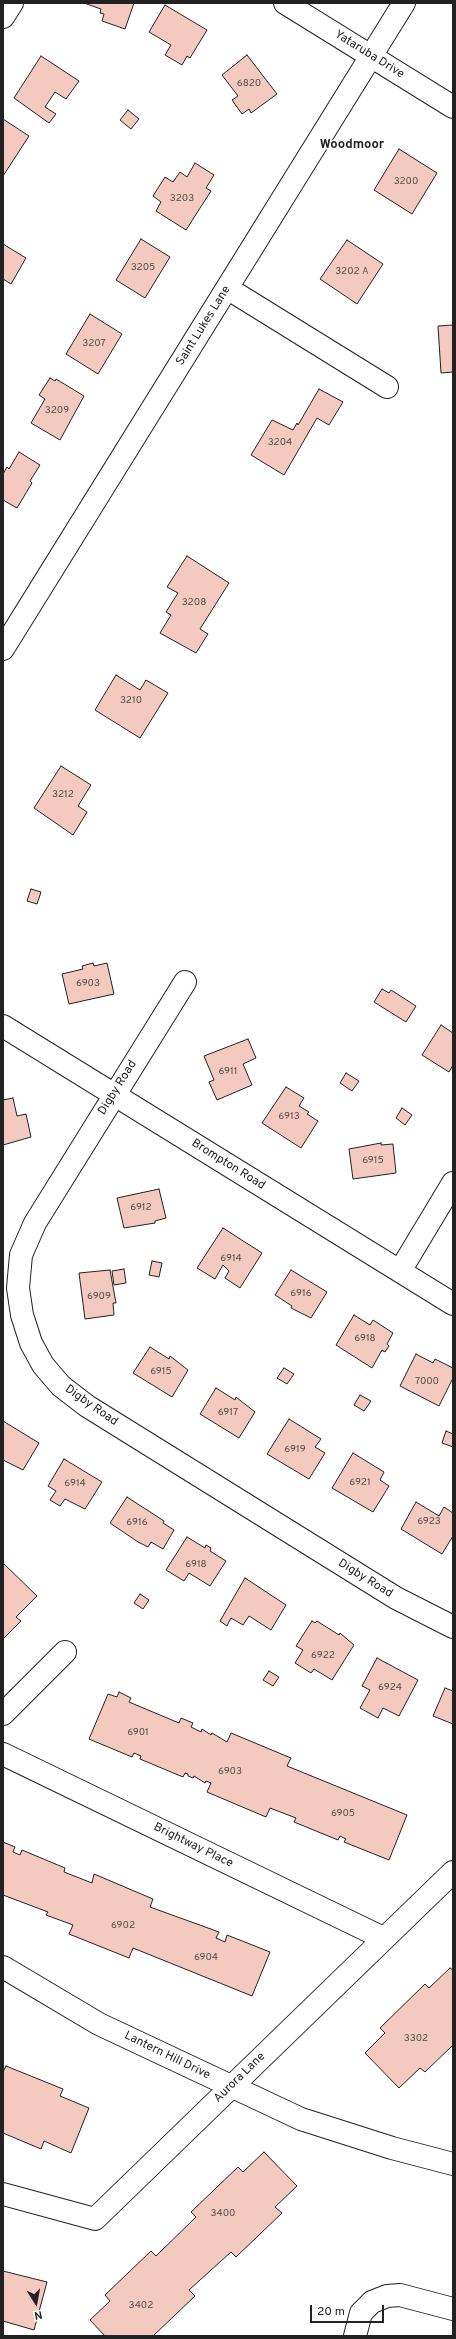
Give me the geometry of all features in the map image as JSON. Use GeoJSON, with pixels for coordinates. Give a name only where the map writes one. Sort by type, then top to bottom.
{"type":"FeatureCollection","features":[{"type":"Feature","properties":{"kind":"street"},"geometry":{"type":"LineString","coordinates":[[3,17],[12,3]]}},
{"type":"Feature","properties":{"kind":"street","name":"Yataruba Drive"},"geometry":{"type":"LineString","coordinates":[[285,3],[453,107]]}},
{"type":"Feature","properties":{"kind":"street","name":"Saint Lukes Lane"},"geometry":{"type":"LineString","coordinates":[[3,649],[404,3]]}},
{"type":"Feature","properties":{"kind":"street"},"geometry":{"type":"LineString","coordinates":[[227,288],[387,387]]}},
{"type":"Feature","properties":{"kind":"street","name":"Digby Road"},"geometry":{"type":"LineString","coordinates":[[185,982],[34,1223],[21,1255],[18,1288],[22,1315],[31,1343],[44,1365],[61,1386],[87,1406],[396,1598],[453,1627]]}},
{"type":"Feature","properties":{"kind":"street","name":"Brompton Road"},"geometry":{"type":"LineString","coordinates":[[3,1026],[453,1304]]}},
{"type":"Feature","properties":{"kind":"street"},"geometry":{"type":"LineString","coordinates":[[400,1271],[453,1183]]}},
{"type":"Feature","properties":{"kind":"street"},"geometry":{"type":"LineString","coordinates":[[3,1714],[65,1652]]}},
{"type":"Feature","properties":{"kind":"street","name":"Brightway Place"},"geometry":{"type":"LineString","coordinates":[[3,1754],[383,1938]]}},
{"type":"Feature","properties":{"kind":"street","name":"Aurora Lane"},"geometry":{"type":"LineString","coordinates":[[3,2194],[95,2219],[383,1938],[453,1872]]}},
{"type":"Feature","properties":{"kind":"street","name":"Lantern Hill Drive"},"geometry":{"type":"LineString","coordinates":[[3,1967],[99,2024],[301,2119],[392,2148],[453,2164]]}},
{"type":"Feature","properties":{"kind":"street"},"geometry":{"type":"LineString","coordinates":[[355,2336],[361,2313],[372,2302],[387,2296],[400,2295],[453,2309]]}},
{"type":"Feature","properties":{"kind":"building"},"geometry":{"type":"Polygon","coordinates":[[[84,3],[134,3],[125,29],[102,21],[104,14],[100,13],[101,9],[84,3]]]}},
{"type":"Feature","properties":{"kind":"building"},"geometry":{"type":"Polygon","coordinates":[[[165,5],[207,30],[190,58],[187,56],[182,65],[165,55],[171,45],[149,32],[165,5]]]}},
{"type":"Feature","properties":{"kind":"building"},"geometry":{"type":"Polygon","coordinates":[[[247,55],[277,94],[251,113],[249,109],[242,114],[232,100],[238,96],[222,75],[247,55]]]}},
{"type":"Feature","properties":{"kind":"building"},"geometry":{"type":"Polygon","coordinates":[[[41,56],[79,81],[66,99],[55,92],[45,107],[56,114],[49,123],[14,98],[41,56]]]}},
{"type":"Feature","properties":{"kind":"building"},"geometry":{"type":"Polygon","coordinates":[[[128,110],[139,119],[131,129],[120,120],[128,110]]]}},
{"type":"Feature","properties":{"kind":"building"},"geometry":{"type":"Polygon","coordinates":[[[3,119],[29,136],[3,176],[3,119]]]}},
{"type":"Feature","properties":{"kind":"building"},"geometry":{"type":"Polygon","coordinates":[[[399,149],[437,173],[412,214],[374,190],[399,149]]]}},
{"type":"Feature","properties":{"kind":"building"},"geometry":{"type":"Polygon","coordinates":[[[195,163],[214,175],[206,188],[211,191],[186,230],[156,211],[161,202],[153,196],[165,177],[173,182],[180,172],[187,177],[195,163]]]}},
{"type":"Feature","properties":{"kind":"building"},"geometry":{"type":"Polygon","coordinates":[[[141,239],[170,257],[145,298],[116,280],[141,239]]]}},
{"type":"Feature","properties":{"kind":"building"},"geometry":{"type":"Polygon","coordinates":[[[347,240],[383,264],[357,304],[320,279],[347,240]]]}},
{"type":"Feature","properties":{"kind":"building"},"geometry":{"type":"Polygon","coordinates":[[[3,244],[26,258],[11,284],[3,279],[3,244]]]}},
{"type":"Feature","properties":{"kind":"building"},"geometry":{"type":"Polygon","coordinates":[[[90,314],[122,334],[98,374],[66,354],[90,314]]]}},
{"type":"Feature","properties":{"kind":"building"},"geometry":{"type":"Polygon","coordinates":[[[453,325],[453,372],[441,373],[438,326],[453,325]]]}},
{"type":"Feature","properties":{"kind":"building"},"geometry":{"type":"Polygon","coordinates":[[[50,378],[55,381],[56,379],[84,396],[60,440],[31,423],[45,399],[39,395],[50,378]]]}},
{"type":"Feature","properties":{"kind":"building"},"geometry":{"type":"Polygon","coordinates":[[[319,389],[343,402],[329,425],[317,418],[284,475],[251,455],[272,420],[293,430],[297,423],[298,425],[319,389]]]}},
{"type":"Feature","properties":{"kind":"building"},"geometry":{"type":"Polygon","coordinates":[[[19,452],[40,465],[30,481],[32,483],[17,508],[3,500],[3,474],[7,467],[9,469],[19,452]]]}},
{"type":"Feature","properties":{"kind":"building"},"geometry":{"type":"Polygon","coordinates":[[[187,556],[229,583],[200,629],[208,634],[196,653],[160,633],[171,615],[166,612],[178,593],[167,587],[187,556]]]}},
{"type":"Feature","properties":{"kind":"building"},"geometry":{"type":"Polygon","coordinates":[[[116,675],[140,690],[146,680],[168,693],[140,738],[95,710],[116,675]]]}},
{"type":"Feature","properties":{"kind":"building"},"geometry":{"type":"Polygon","coordinates":[[[61,766],[91,785],[78,806],[87,812],[73,835],[34,808],[61,766]]]}},
{"type":"Feature","properties":{"kind":"building"},"geometry":{"type":"Polygon","coordinates":[[[31,889],[41,892],[37,904],[27,901],[31,889]]]}},
{"type":"Feature","properties":{"kind":"building"},"geometry":{"type":"Polygon","coordinates":[[[93,963],[94,966],[107,963],[114,994],[69,1004],[62,974],[83,969],[82,966],[93,963]]]}},
{"type":"Feature","properties":{"kind":"building"},"geometry":{"type":"Polygon","coordinates":[[[382,989],[389,993],[391,990],[416,1006],[406,1022],[374,1002],[382,989]]]}},
{"type":"Feature","properties":{"kind":"building"},"geometry":{"type":"Polygon","coordinates":[[[441,1025],[453,1033],[453,1065],[449,1072],[422,1055],[441,1025]]]}},
{"type":"Feature","properties":{"kind":"building"},"geometry":{"type":"Polygon","coordinates":[[[248,1039],[256,1058],[243,1064],[252,1085],[217,1100],[209,1082],[214,1080],[204,1056],[248,1039]]]}},
{"type":"Feature","properties":{"kind":"building"},"geometry":{"type":"Polygon","coordinates":[[[346,1073],[359,1081],[352,1091],[340,1083],[346,1073]]]}},
{"type":"Feature","properties":{"kind":"building"},"geometry":{"type":"Polygon","coordinates":[[[286,1087],[304,1098],[299,1106],[309,1112],[307,1114],[318,1121],[301,1148],[262,1123],[286,1087]]]}},
{"type":"Feature","properties":{"kind":"building"},"geometry":{"type":"Polygon","coordinates":[[[13,1098],[17,1116],[26,1114],[31,1137],[3,1145],[3,1100],[13,1098]]]}},
{"type":"Feature","properties":{"kind":"building"},"geometry":{"type":"Polygon","coordinates":[[[402,1108],[412,1115],[405,1125],[396,1118],[402,1108]]]}},
{"type":"Feature","properties":{"kind":"building"},"geometry":{"type":"Polygon","coordinates":[[[381,1143],[381,1145],[393,1144],[396,1173],[353,1179],[349,1149],[381,1143]]]}},
{"type":"Feature","properties":{"kind":"building"},"geometry":{"type":"Polygon","coordinates":[[[159,1189],[166,1218],[155,1221],[155,1223],[124,1228],[117,1198],[159,1189]]]}},
{"type":"Feature","properties":{"kind":"building"},"geometry":{"type":"Polygon","coordinates":[[[223,1228],[262,1253],[240,1288],[225,1278],[229,1271],[223,1265],[215,1279],[197,1268],[223,1228]]]}},
{"type":"Feature","properties":{"kind":"building"},"geometry":{"type":"Polygon","coordinates":[[[152,1261],[162,1263],[159,1277],[149,1275],[152,1261]]]}},
{"type":"Feature","properties":{"kind":"building"},"geometry":{"type":"Polygon","coordinates":[[[124,1269],[126,1283],[114,1285],[112,1271],[124,1269]]]}},
{"type":"Feature","properties":{"kind":"building"},"geometry":{"type":"Polygon","coordinates":[[[110,1270],[116,1303],[113,1303],[114,1315],[85,1319],[79,1273],[110,1270]]]}},
{"type":"Feature","properties":{"kind":"building"},"geometry":{"type":"Polygon","coordinates":[[[291,1270],[327,1292],[311,1318],[291,1308],[292,1306],[275,1295],[291,1270]]]}},
{"type":"Feature","properties":{"kind":"building"},"geometry":{"type":"Polygon","coordinates":[[[354,1315],[370,1325],[373,1320],[393,1333],[387,1344],[389,1346],[385,1352],[382,1350],[372,1368],[336,1345],[354,1315]]]}},
{"type":"Feature","properties":{"kind":"building"},"geometry":{"type":"Polygon","coordinates":[[[150,1347],[169,1359],[170,1356],[188,1370],[172,1397],[133,1373],[150,1347]]]}},
{"type":"Feature","properties":{"kind":"building"},"geometry":{"type":"Polygon","coordinates":[[[416,1354],[433,1363],[435,1359],[453,1368],[453,1378],[439,1406],[400,1386],[416,1354]]]}},
{"type":"Feature","properties":{"kind":"building"},"geometry":{"type":"Polygon","coordinates":[[[284,1368],[294,1374],[287,1384],[277,1378],[284,1368]]]}},
{"type":"Feature","properties":{"kind":"building"},"geometry":{"type":"Polygon","coordinates":[[[216,1388],[235,1400],[236,1397],[255,1412],[239,1438],[200,1414],[216,1388]]]}},
{"type":"Feature","properties":{"kind":"building"},"geometry":{"type":"Polygon","coordinates":[[[360,1395],[371,1401],[364,1411],[354,1405],[360,1395]]]}},
{"type":"Feature","properties":{"kind":"building"},"geometry":{"type":"Polygon","coordinates":[[[289,1419],[321,1439],[315,1447],[325,1453],[309,1479],[267,1454],[289,1419]]]}},
{"type":"Feature","properties":{"kind":"building"},"geometry":{"type":"Polygon","coordinates":[[[3,1421],[39,1443],[23,1470],[3,1460],[3,1421]]]}},
{"type":"Feature","properties":{"kind":"building"},"geometry":{"type":"Polygon","coordinates":[[[446,1431],[453,1434],[453,1447],[442,1443],[446,1431]]]}},
{"type":"Feature","properties":{"kind":"building"},"geometry":{"type":"Polygon","coordinates":[[[353,1453],[384,1472],[380,1480],[389,1486],[373,1512],[332,1488],[353,1453]]]}},
{"type":"Feature","properties":{"kind":"building"},"geometry":{"type":"Polygon","coordinates":[[[64,1459],[102,1482],[85,1509],[65,1499],[60,1506],[50,1500],[56,1491],[48,1486],[64,1459]]]}},
{"type":"Feature","properties":{"kind":"building"},"geometry":{"type":"Polygon","coordinates":[[[127,1497],[164,1521],[163,1523],[174,1530],[163,1549],[151,1542],[148,1547],[110,1523],[127,1497]]]}},
{"type":"Feature","properties":{"kind":"building"},"geometry":{"type":"Polygon","coordinates":[[[416,1502],[439,1516],[444,1507],[453,1513],[453,1536],[442,1554],[401,1529],[416,1502]]]}},
{"type":"Feature","properties":{"kind":"building"},"geometry":{"type":"Polygon","coordinates":[[[187,1537],[205,1548],[206,1545],[211,1548],[210,1551],[226,1561],[210,1586],[189,1573],[184,1581],[166,1570],[187,1537]]]}},
{"type":"Feature","properties":{"kind":"building"},"geometry":{"type":"Polygon","coordinates":[[[3,1563],[37,1596],[16,1617],[21,1621],[3,1639],[3,1563]]]}},
{"type":"Feature","properties":{"kind":"building"},"geometry":{"type":"Polygon","coordinates":[[[245,1578],[286,1605],[271,1630],[249,1616],[243,1625],[231,1618],[227,1626],[220,1621],[245,1578]]]}},
{"type":"Feature","properties":{"kind":"building"},"geometry":{"type":"Polygon","coordinates":[[[140,1594],[149,1600],[143,1609],[134,1603],[140,1594]]]}},
{"type":"Feature","properties":{"kind":"building"},"geometry":{"type":"Polygon","coordinates":[[[312,1621],[315,1623],[317,1621],[339,1635],[340,1633],[354,1645],[332,1680],[314,1669],[311,1673],[295,1663],[303,1650],[296,1646],[312,1621]]]}},
{"type":"Feature","properties":{"kind":"building"},"geometry":{"type":"Polygon","coordinates":[[[377,1658],[418,1680],[399,1716],[383,1708],[378,1718],[360,1708],[370,1690],[362,1686],[377,1658]]]}},
{"type":"Feature","properties":{"kind":"building"},"geometry":{"type":"Polygon","coordinates":[[[269,1671],[279,1677],[273,1686],[263,1680],[269,1671]]]}},
{"type":"Feature","properties":{"kind":"building"},"geometry":{"type":"Polygon","coordinates":[[[445,1688],[453,1691],[453,1724],[433,1716],[445,1688]]]}},
{"type":"Feature","properties":{"kind":"building"},"geometry":{"type":"Polygon","coordinates":[[[119,1692],[131,1698],[129,1702],[179,1723],[181,1718],[193,1723],[191,1727],[201,1732],[202,1729],[211,1735],[212,1733],[227,1742],[231,1733],[291,1758],[287,1766],[407,1815],[389,1860],[344,1842],[346,1839],[340,1836],[338,1840],[294,1822],[296,1818],[270,1808],[266,1817],[207,1792],[211,1783],[206,1781],[205,1783],[194,1776],[193,1778],[188,1776],[188,1774],[185,1773],[183,1777],[140,1759],[141,1756],[134,1753],[132,1757],[89,1739],[108,1694],[117,1697],[119,1692]]]}},
{"type":"Feature","properties":{"kind":"building"},"geometry":{"type":"Polygon","coordinates":[[[3,1842],[15,1847],[13,1852],[20,1855],[22,1850],[65,1868],[64,1872],[92,1883],[94,1874],[153,1899],[150,1907],[219,1932],[216,1938],[225,1942],[227,1935],[270,1952],[252,1996],[133,1948],[129,1958],[69,1934],[73,1925],[46,1915],[48,1912],[3,1895],[3,1842]]]}},
{"type":"Feature","properties":{"kind":"building"},"geometry":{"type":"Polygon","coordinates":[[[450,1968],[453,1970],[453,2045],[425,2072],[420,2068],[399,2088],[365,2053],[385,2033],[380,2028],[425,1984],[429,1988],[450,1968]]]}},
{"type":"Feature","properties":{"kind":"building"},"geometry":{"type":"Polygon","coordinates":[[[6,2066],[63,2089],[60,2096],[89,2108],[71,2153],[44,2141],[41,2149],[3,2133],[3,2072],[6,2066]]]}},
{"type":"Feature","properties":{"kind":"building"},"geometry":{"type":"Polygon","coordinates":[[[264,2152],[297,2186],[275,2207],[282,2213],[236,2257],[231,2252],[189,2290],[195,2296],[153,2336],[105,2336],[90,2320],[110,2301],[105,2295],[151,2251],[156,2256],[196,2217],[191,2212],[238,2167],[243,2172],[264,2152]]]}},
{"type":"Feature","properties":{"kind":"building"},"geometry":{"type":"Polygon","coordinates":[[[3,2271],[47,2282],[34,2330],[3,2321],[3,2271]]]}},
{"type":"Feature","properties":{"kind":"district","name":"Woodmoor"},"geometry":{"type":"Point","coordinates":[352,145]}}]}
